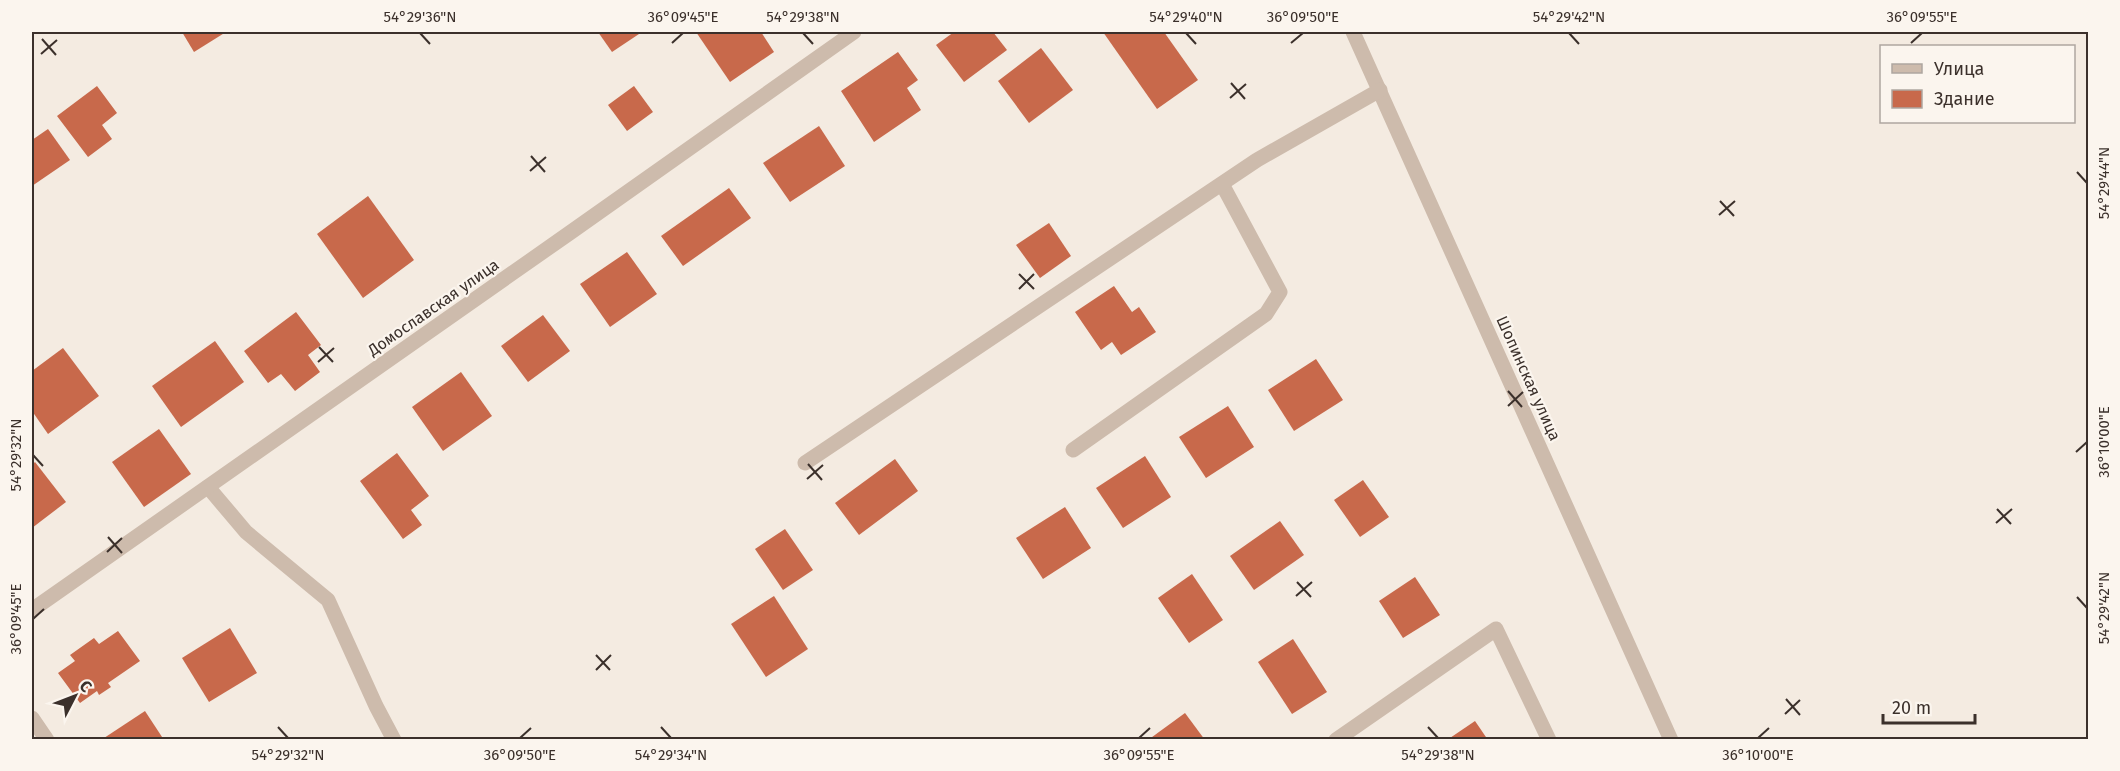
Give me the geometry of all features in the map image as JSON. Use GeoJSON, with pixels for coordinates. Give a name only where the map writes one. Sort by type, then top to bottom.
{"type":"FeatureCollection","features":[{"type":"Feature","properties":{"kind":"street","name":"Домославская улица"},"geometry":{"type":"LineString","coordinates":[[32,610],[854,32]]}},
{"type":"Feature","properties":{"kind":"street","name":"Шопинская улица"},"geometry":{"type":"LineString","coordinates":[[1353,32],[1671,740]]}},
{"type":"Feature","properties":{"kind":"street"},"geometry":{"type":"LineString","coordinates":[[806,462],[1257,160],[1380,90]]}},
{"type":"Feature","properties":{"kind":"street"},"geometry":{"type":"LineString","coordinates":[[1073,450],[1266,314],[1280,292],[1222,184]]}},
{"type":"Feature","properties":{"kind":"street"},"geometry":{"type":"LineString","coordinates":[[208,487],[246,531],[328,600],[394,740]]}},
{"type":"Feature","properties":{"kind":"street"},"geometry":{"type":"LineString","coordinates":[[1336,740],[1496,629],[1549,740]]}},
{"type":"Feature","properties":{"kind":"street"},"geometry":{"type":"LineString","coordinates":[[32,718],[47,740]]}},
{"type":"Feature","properties":{"kind":"building"},"geometry":{"type":"Polygon","coordinates":[[[182,32],[226,32],[194,52],[182,32]]]}},
{"type":"Feature","properties":{"kind":"building"},"geometry":{"type":"Polygon","coordinates":[[[598,32],[642,32],[612,52],[598,32]]]}},
{"type":"Feature","properties":{"kind":"building"},"geometry":{"type":"Polygon","coordinates":[[[696,32],[761,32],[774,52],[730,82],[696,32]]]}},
{"type":"Feature","properties":{"kind":"building"},"geometry":{"type":"Polygon","coordinates":[[[954,32],[993,32],[1007,50],[964,82],[936,45],[954,32]]]}},
{"type":"Feature","properties":{"kind":"building"},"geometry":{"type":"Polygon","coordinates":[[[1103,32],[1164,32],[1198,80],[1157,109],[1103,32]]]}},
{"type":"Feature","properties":{"kind":"building"},"geometry":{"type":"Polygon","coordinates":[[[1041,48],[1073,90],[1029,123],[998,81],[1041,48]]]}},
{"type":"Feature","properties":{"kind":"building"},"geometry":{"type":"Polygon","coordinates":[[[898,52],[918,80],[907,88],[921,110],[874,142],[841,91],[898,52]]]}},
{"type":"Feature","properties":{"kind":"building"},"geometry":{"type":"Polygon","coordinates":[[[97,86],[117,113],[102,125],[112,139],[88,157],[57,116],[97,86]]]}},
{"type":"Feature","properties":{"kind":"building"},"geometry":{"type":"Polygon","coordinates":[[[634,86],[653,112],[627,131],[608,105],[634,86]]]}},
{"type":"Feature","properties":{"kind":"building"},"geometry":{"type":"Polygon","coordinates":[[[819,126],[845,166],[790,202],[763,163],[819,126]]]}},
{"type":"Feature","properties":{"kind":"building"},"geometry":{"type":"Polygon","coordinates":[[[48,129],[70,160],[32,186],[32,140],[48,129]]]}},
{"type":"Feature","properties":{"kind":"building"},"geometry":{"type":"Polygon","coordinates":[[[729,188],[751,218],[683,266],[661,236],[729,188]]]}},
{"type":"Feature","properties":{"kind":"building"},"geometry":{"type":"Polygon","coordinates":[[[368,196],[414,260],[363,298],[317,234],[368,196]]]}},
{"type":"Feature","properties":{"kind":"building"},"geometry":{"type":"Polygon","coordinates":[[[1049,223],[1071,256],[1040,278],[1016,245],[1049,223]]]}},
{"type":"Feature","properties":{"kind":"building"},"geometry":{"type":"Polygon","coordinates":[[[627,252],[657,294],[610,327],[580,284],[627,252]]]}},
{"type":"Feature","properties":{"kind":"building"},"geometry":{"type":"Polygon","coordinates":[[[1114,286],[1132,312],[1139,307],[1156,332],[1121,355],[1112,342],[1101,350],[1075,312],[1114,286]]]}},
{"type":"Feature","properties":{"kind":"building"},"geometry":{"type":"Polygon","coordinates":[[[296,312],[321,345],[308,355],[320,372],[295,391],[281,374],[268,383],[244,351],[296,312]]]}},
{"type":"Feature","properties":{"kind":"building"},"geometry":{"type":"Polygon","coordinates":[[[543,315],[570,351],[528,382],[501,346],[543,315]]]}},
{"type":"Feature","properties":{"kind":"building"},"geometry":{"type":"Polygon","coordinates":[[[215,341],[244,382],[181,427],[152,386],[215,341]]]}},
{"type":"Feature","properties":{"kind":"building"},"geometry":{"type":"Polygon","coordinates":[[[63,348],[99,396],[48,434],[32,411],[32,371],[63,348]]]}},
{"type":"Feature","properties":{"kind":"building"},"geometry":{"type":"Polygon","coordinates":[[[1316,359],[1343,400],[1294,431],[1268,390],[1316,359]]]}},
{"type":"Feature","properties":{"kind":"building"},"geometry":{"type":"Polygon","coordinates":[[[461,372],[492,416],[443,451],[412,407],[461,372]]]}},
{"type":"Feature","properties":{"kind":"building"},"geometry":{"type":"Polygon","coordinates":[[[1228,406],[1254,447],[1206,478],[1179,437],[1228,406]]]}},
{"type":"Feature","properties":{"kind":"building"},"geometry":{"type":"Polygon","coordinates":[[[159,429],[191,474],[144,507],[112,462],[159,429]]]}},
{"type":"Feature","properties":{"kind":"building"},"geometry":{"type":"Polygon","coordinates":[[[397,453],[429,496],[411,510],[422,525],[403,539],[360,481],[397,453]]]}},
{"type":"Feature","properties":{"kind":"building"},"geometry":{"type":"Polygon","coordinates":[[[1145,456],[1171,497],[1123,528],[1096,488],[1145,456]]]}},
{"type":"Feature","properties":{"kind":"building"},"geometry":{"type":"Polygon","coordinates":[[[895,459],[918,491],[859,535],[835,503],[895,459]]]}},
{"type":"Feature","properties":{"kind":"building"},"geometry":{"type":"Polygon","coordinates":[[[35,462],[66,502],[32,528],[32,465],[35,462]]]}},
{"type":"Feature","properties":{"kind":"building"},"geometry":{"type":"Polygon","coordinates":[[[1363,480],[1389,517],[1360,537],[1334,500],[1363,480]]]}},
{"type":"Feature","properties":{"kind":"building"},"geometry":{"type":"Polygon","coordinates":[[[1065,507],[1091,548],[1043,579],[1016,538],[1065,507]]]}},
{"type":"Feature","properties":{"kind":"building"},"geometry":{"type":"Polygon","coordinates":[[[1280,521],[1304,555],[1254,590],[1230,556],[1280,521]]]}},
{"type":"Feature","properties":{"kind":"building"},"geometry":{"type":"Polygon","coordinates":[[[785,529],[813,570],[783,590],[755,549],[785,529]]]}},
{"type":"Feature","properties":{"kind":"building"},"geometry":{"type":"Polygon","coordinates":[[[1192,574],[1223,620],[1189,643],[1158,598],[1192,574]]]}},
{"type":"Feature","properties":{"kind":"building"},"geometry":{"type":"Polygon","coordinates":[[[1415,577],[1440,615],[1403,638],[1379,601],[1415,577]]]}},
{"type":"Feature","properties":{"kind":"building"},"geometry":{"type":"Polygon","coordinates":[[[774,596],[808,649],[766,677],[731,624],[774,596]]]}},
{"type":"Feature","properties":{"kind":"building"},"geometry":{"type":"Polygon","coordinates":[[[230,628],[257,673],[209,702],[182,658],[230,628]]]}},
{"type":"Feature","properties":{"kind":"building"},"geometry":{"type":"Polygon","coordinates":[[[118,631],[140,661],[108,683],[111,687],[99,695],[97,691],[80,703],[58,673],[75,661],[70,655],[94,638],[99,644],[118,631]]]}},
{"type":"Feature","properties":{"kind":"building"},"geometry":{"type":"Polygon","coordinates":[[[1293,639],[1327,692],[1292,714],[1258,662],[1293,639]]]}},
{"type":"Feature","properties":{"kind":"building"},"geometry":{"type":"Polygon","coordinates":[[[145,711],[164,740],[101,740],[145,711]]]}},
{"type":"Feature","properties":{"kind":"building"},"geometry":{"type":"Polygon","coordinates":[[[1185,713],[1205,740],[1148,740],[1185,713]]]}},
{"type":"Feature","properties":{"kind":"building"},"geometry":{"type":"Polygon","coordinates":[[[1475,721],[1488,740],[1447,740],[1475,721]]]}}]}
